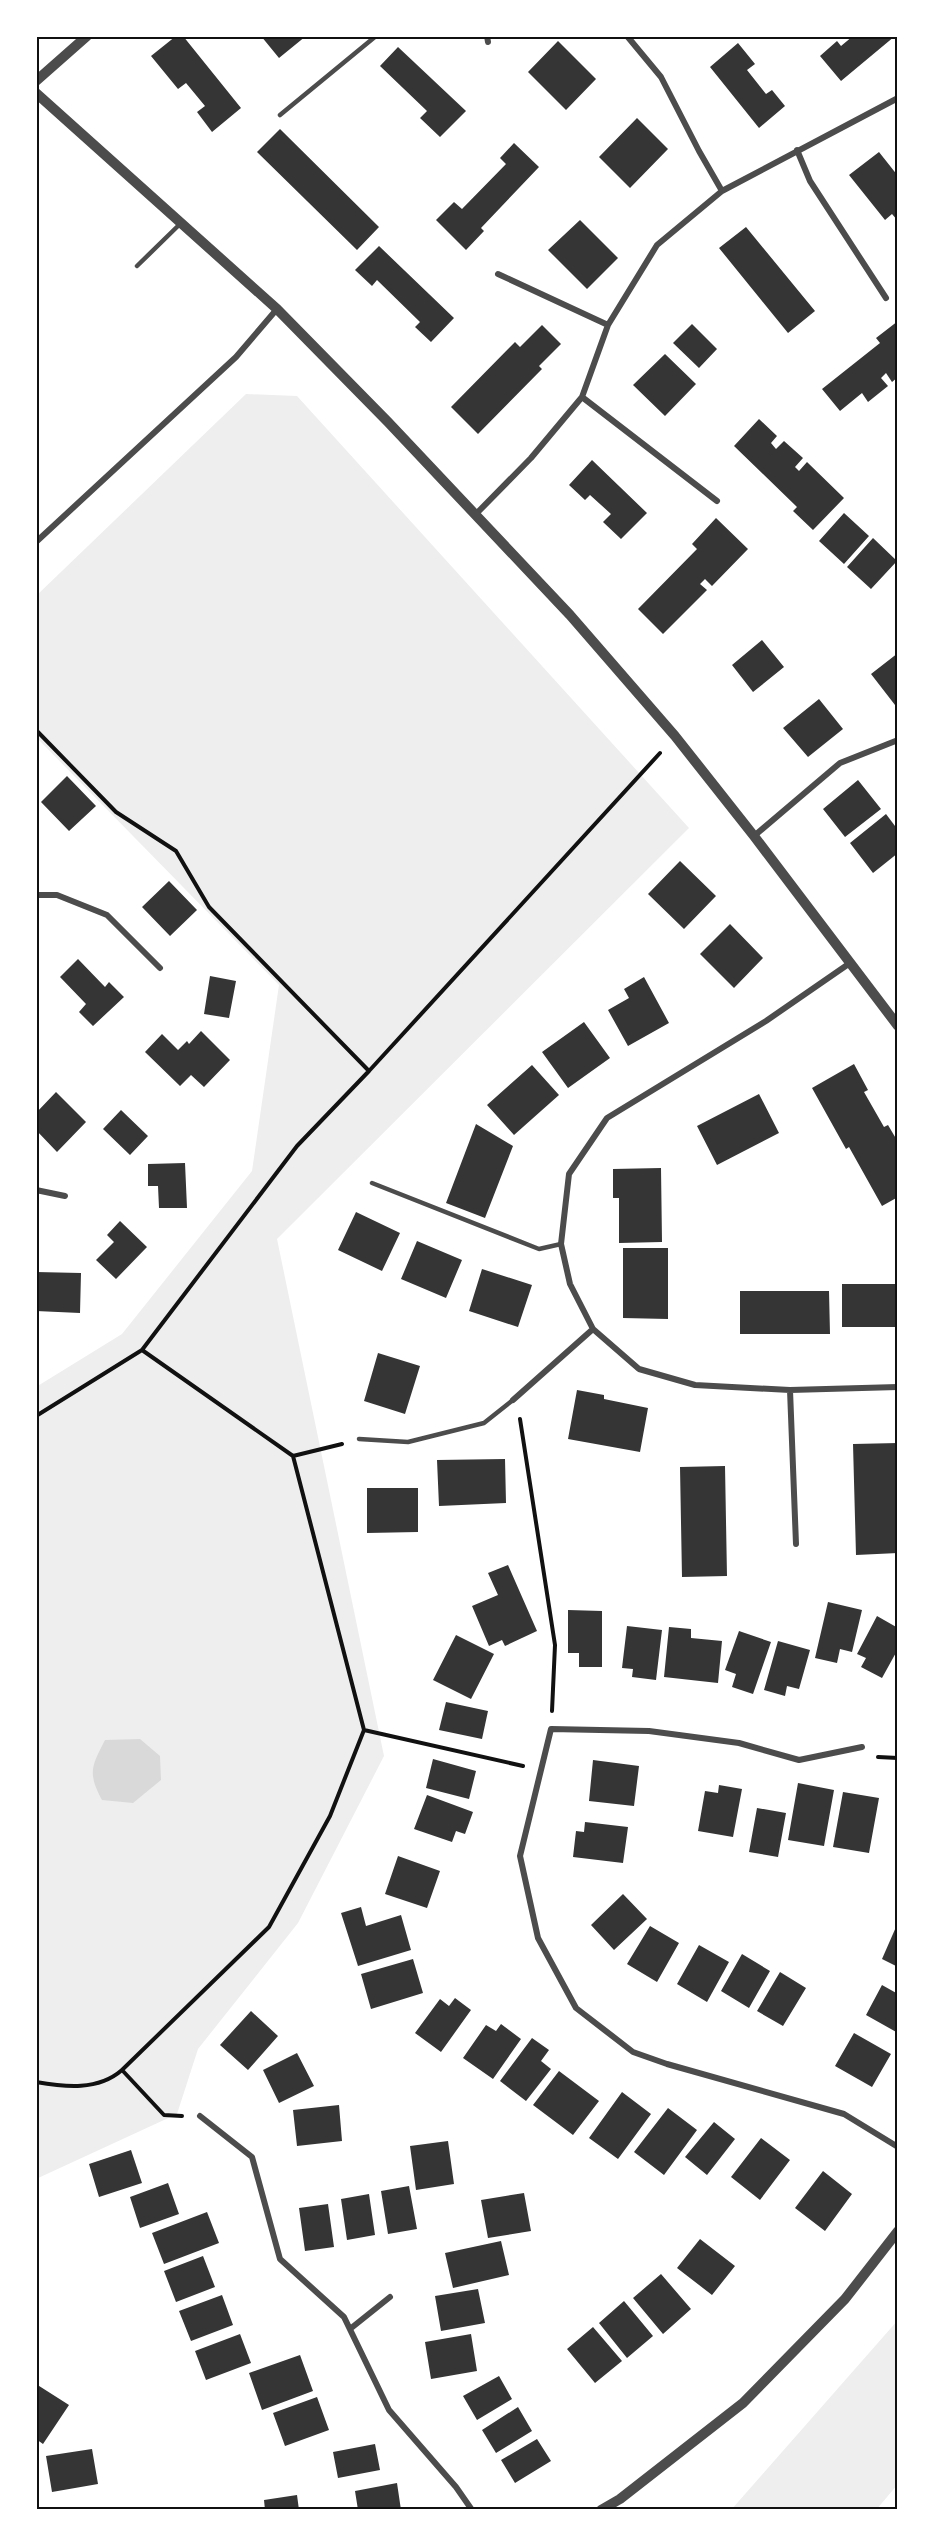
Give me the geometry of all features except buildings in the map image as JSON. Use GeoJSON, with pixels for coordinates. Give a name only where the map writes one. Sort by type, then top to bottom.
{"type":"FeatureCollection","features":[{"type":"Feature","properties":{"kind":"street"},"geometry":{"type":"LineString","coordinates":[[36,81],[87,36]]}},
{"type":"Feature","properties":{"kind":"street"},"geometry":{"type":"LineString","coordinates":[[627,36],[661,77],[699,152],[722,191]]}},
{"type":"Feature","properties":{"kind":"street"},"geometry":{"type":"LineString","coordinates":[[36,93],[277,309],[476,514],[570,615],[675,736],[898,1026]]}},
{"type":"Feature","properties":{"kind":"street"},"geometry":{"type":"LineString","coordinates":[[476,514],[531,458],[582,397],[608,325],[657,245],[722,191],[898,98]]}},
{"type":"Feature","properties":{"kind":"street"},"geometry":{"type":"LineString","coordinates":[[797,150],[810,181],[886,298]]}},
{"type":"Feature","properties":{"kind":"street"},"geometry":{"type":"LineString","coordinates":[[498,274],[608,325]]}},
{"type":"Feature","properties":{"kind":"street"},"geometry":{"type":"LineString","coordinates":[[36,542],[236,357],[277,309]]}},
{"type":"Feature","properties":{"kind":"street"},"geometry":{"type":"LineString","coordinates":[[582,397],[717,501]]}},
{"type":"Feature","properties":{"kind":"street"},"geometry":{"type":"LineString","coordinates":[[754,836],[840,763],[898,740]]}},
{"type":"Feature","properties":{"kind":"street"},"geometry":{"type":"LineString","coordinates":[[36,895],[57,895],[108,915],[160,968]]}},
{"type":"Feature","properties":{"kind":"street"},"geometry":{"type":"LineString","coordinates":[[850,963],[766,1021],[607,1118],[569,1174],[561,1244],[570,1284],[593,1329],[639,1369],[695,1385],[790,1390],[898,1387]]}},
{"type":"Feature","properties":{"kind":"street"},"geometry":{"type":"LineString","coordinates":[[36,1190],[65,1196]]}},
{"type":"Feature","properties":{"kind":"street"},"geometry":{"type":"LineString","coordinates":[[513,1400],[593,1329]]}},
{"type":"Feature","properties":{"kind":"street"},"geometry":{"type":"LineString","coordinates":[[790,1390],[796,1544]]}},
{"type":"Feature","properties":{"kind":"street"},"geometry":{"type":"LineString","coordinates":[[862,1747],[799,1760],[739,1743],[649,1731],[551,1729],[539,1770],[520,1856],[538,1938],[576,2008],[633,2052],[667,2064],[844,2114],[898,2147]]}},
{"type":"Feature","properties":{"kind":"street"},"geometry":{"type":"LineString","coordinates":[[200,2116],[252,2157],[280,2259],[344,2317],[389,2410],[456,2487],[472,2510]]}},
{"type":"Feature","properties":{"kind":"street"},"geometry":{"type":"LineString","coordinates":[[601,2510],[620,2499],[743,2403],[845,2299],[898,2231]]}},
{"type":"Feature","properties":{"kind":"street"},"geometry":{"type":"LineString","coordinates":[[350,2329],[390,2297]]}},
{"type":"Feature","properties":{"kind":"lane"},"geometry":{"type":"LineString","coordinates":[[280,115],[376,36]]}},
{"type":"Feature","properties":{"kind":"lane"},"geometry":{"type":"LineString","coordinates":[[137,266],[181,223]]}},
{"type":"Feature","properties":{"kind":"lane"},"geometry":{"type":"LineString","coordinates":[[372,1183],[539,1249],[561,1244]]}},
{"type":"Feature","properties":{"kind":"lane"},"geometry":{"type":"LineString","coordinates":[[359,1439],[408,1442],[484,1424],[513,1400]]}},
{"type":"Feature","properties":{"kind":"path"},"geometry":{"type":"LineString","coordinates":[[36,730],[116,812],[176,851],[209,907],[369,1071]]}},
{"type":"Feature","properties":{"kind":"path"},"geometry":{"type":"LineString","coordinates":[[36,1416],[142,1350],[297,1146],[369,1071],[675,736]]}},
{"type":"Feature","properties":{"kind":"path"},"geometry":{"type":"LineString","coordinates":[[36,2082],[69,2087],[110,2081],[269,1927],[330,1815],[364,1730],[294,1456],[142,1350]]}},
{"type":"Feature","properties":{"kind":"path"},"geometry":{"type":"LineString","coordinates":[[513,1400],[519,1413],[555,1645],[551,1729]]}},
{"type":"Feature","properties":{"kind":"path"},"geometry":{"type":"LineString","coordinates":[[364,1730],[539,1770]]}},
{"type":"Feature","properties":{"kind":"path"},"geometry":{"type":"LineString","coordinates":[[122,2070],[164,2115],[200,2116]]}},
{"type":"Feature","properties":{"kind":"shaded area"},"geometry":{"type":"Polygon","coordinates":[[[246,394],[297,396],[689,828],[277,1239],[384,1756],[298,1923],[198,2049],[177,2114],[36,2179],[36,1387],[122,1334],[252,1171],[279,985],[36,737],[36,596],[246,394]]]}},
{"type":"Feature","properties":{"kind":"shaded area"},"geometry":{"type":"Polygon","coordinates":[[[140,1739],[160,1756],[161,1780],[133,1803],[102,1800],[94,1782],[93,1769],[105,1740],[140,1739]]]}},
{"type":"Feature","properties":{"kind":"shaded area"},"geometry":{"type":"Polygon","coordinates":[[[898,2320],[898,2484],[876,2510],[731,2510],[898,2320]]]}}]}
